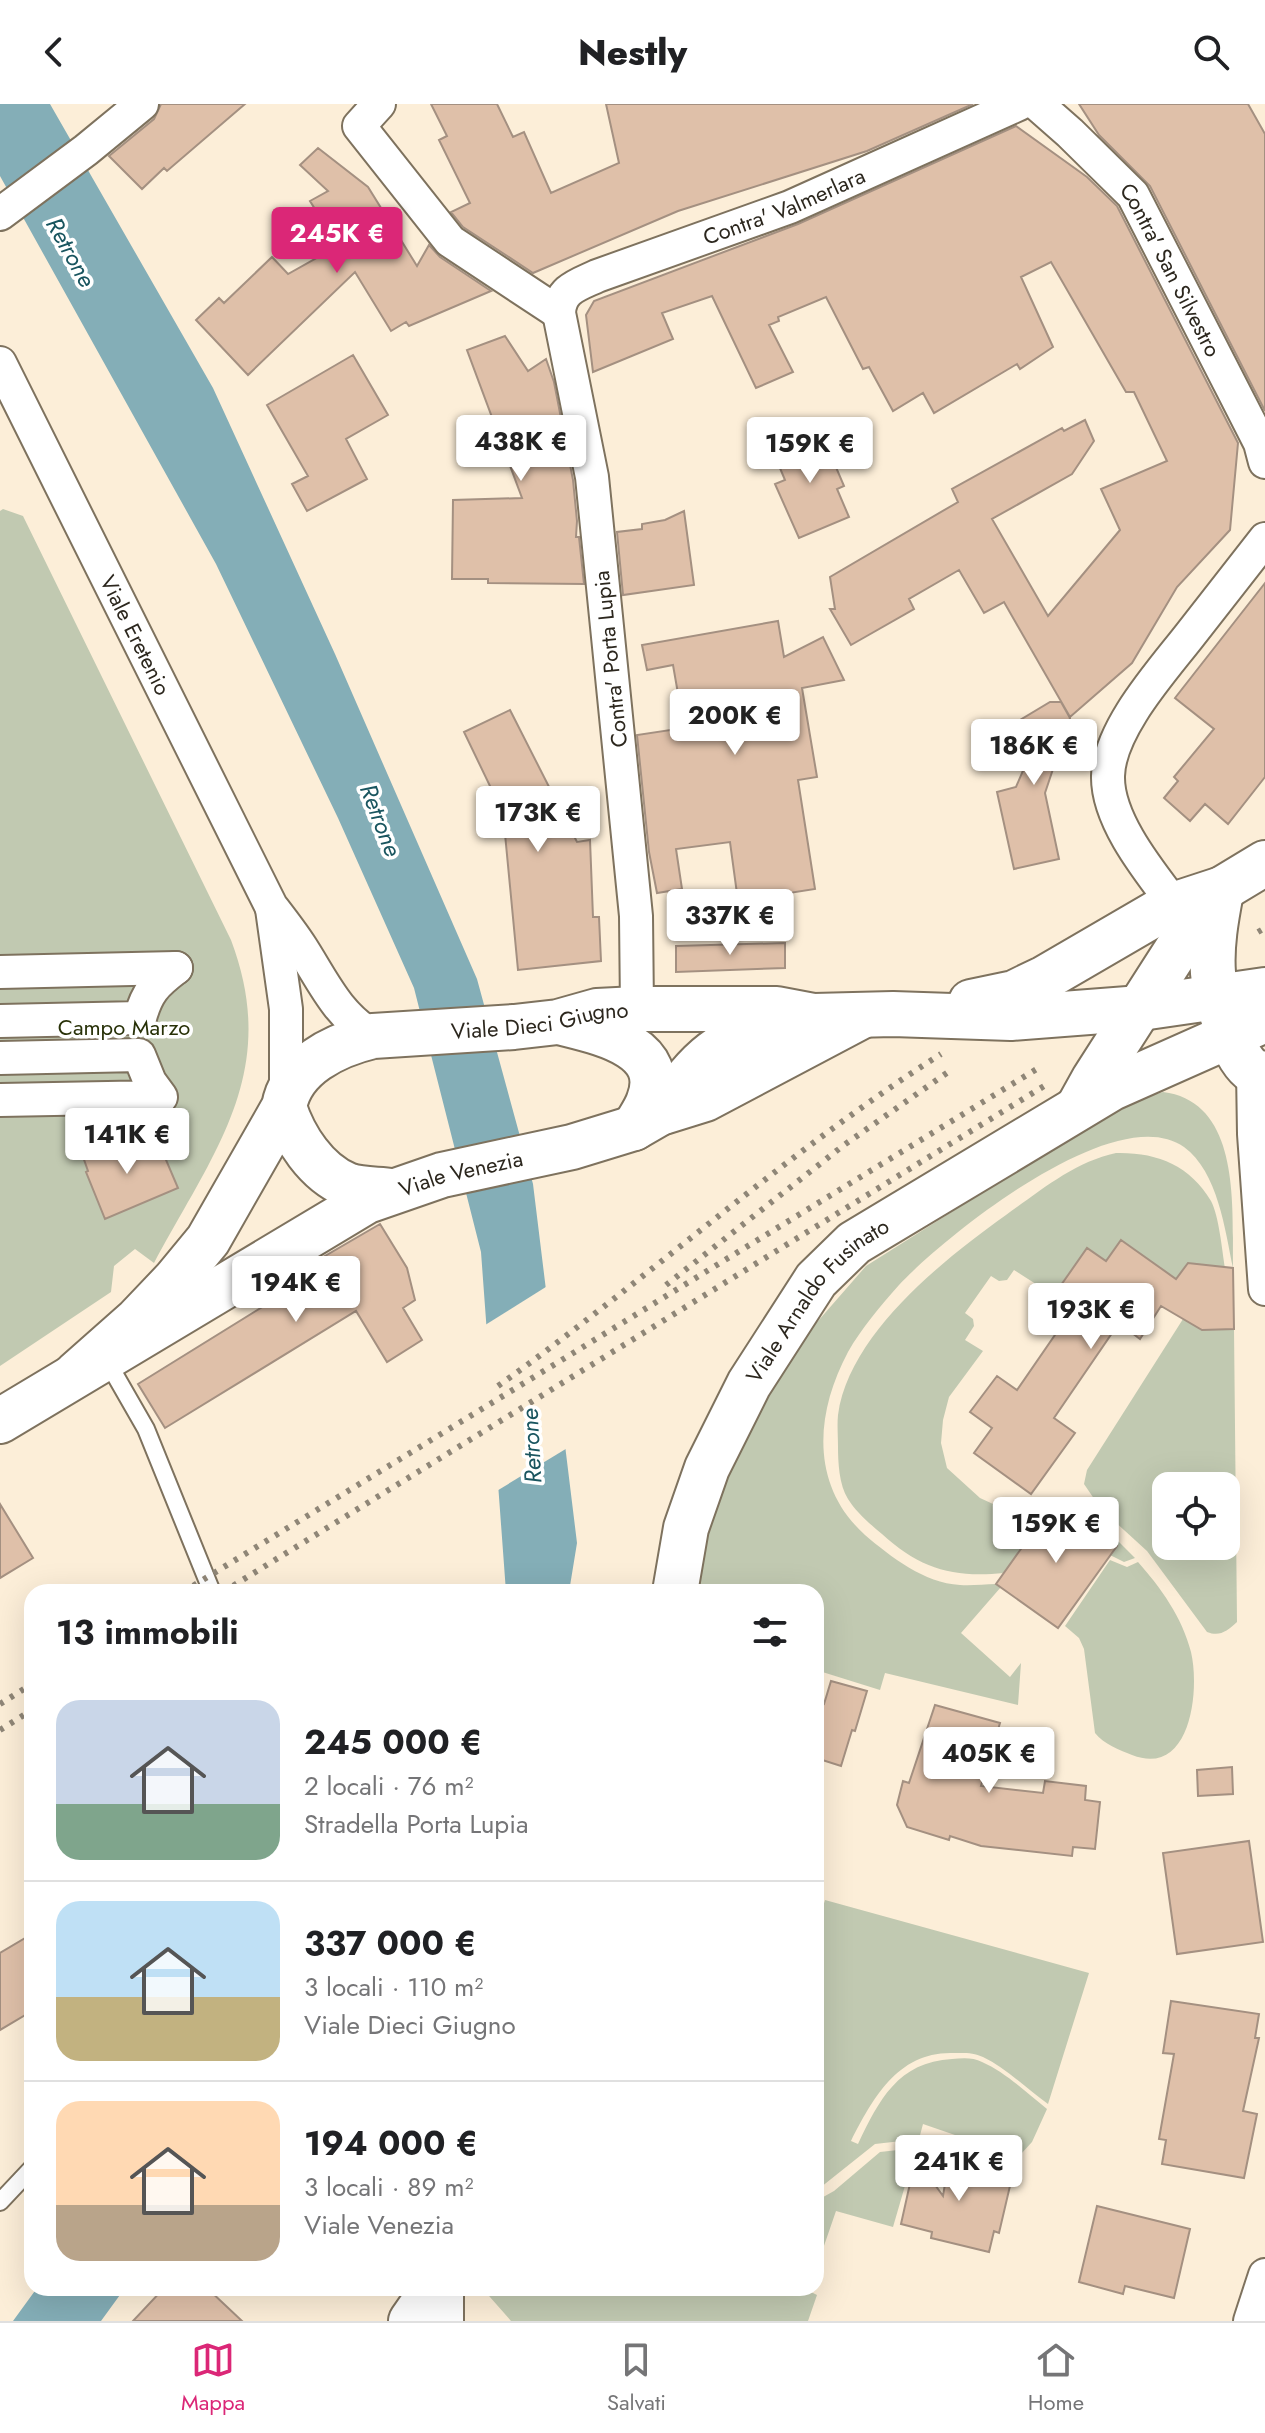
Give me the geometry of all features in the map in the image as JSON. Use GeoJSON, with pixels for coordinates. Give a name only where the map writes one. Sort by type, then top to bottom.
{"type":"FeatureCollection","features":[{"type":"Feature","properties":{"kind":"main road"},"geometry":{"type":"LineString","coordinates":[[1246,1040],[1213,974],[1213,950],[1222,889],[1265,863]]}},
{"type":"Feature","properties":{"kind":"main road","name":"Viale Dieci Giugno"},"geometry":{"type":"LineString","coordinates":[[879,1014],[993,999],[1014,993],[1174,904],[1222,889]]}},
{"type":"Feature","properties":{"kind":"main road","name":"Viale Arnaldo Fusinato"},"geometry":{"type":"LineString","coordinates":[[1087,1092],[1190,929],[1222,889]]}},
{"type":"Feature","properties":{"kind":"main road"},"geometry":{"type":"LineString","coordinates":[[1246,1040],[1265,990]]}},
{"type":"Feature","properties":{"kind":"main road","name":"Viale Dieci Giugno"},"geometry":{"type":"LineString","coordinates":[[285,1100],[299,1075],[319,1058],[348,1042],[387,1034],[558,1022],[597,1011],[777,1009],[814,1016],[879,1014],[1011,1018],[1141,1008],[1246,1040]]}},
{"type":"Feature","properties":{"kind":"main road","name":"Viale Venezia"},"geometry":{"type":"LineString","coordinates":[[0,1421],[345,1213],[392,1191],[442,1175],[572,1147],[705,1099],[879,1014]]}},
{"type":"Feature","properties":{"kind":"main road","name":"Viale Dieci Giugno"},"geometry":{"type":"LineString","coordinates":[[647,1120],[701,1061],[726,1043],[751,1032],[814,1016]]}},
{"type":"Feature","properties":{"kind":"main road"},"geometry":{"type":"LineString","coordinates":[[1011,1018],[1047,1030],[1073,1045],[1087,1092]]}},
{"type":"Feature","properties":{"kind":"main road"},"geometry":{"type":"LineString","coordinates":[[558,1022],[604,1034],[631,1046],[645,1060],[651,1075],[652,1090],[647,1120]]}},
{"type":"Feature","properties":{"kind":"main road","name":"Viale Arnaldo Fusinato"},"geometry":{"type":"LineString","coordinates":[[676,1584],[686,1528],[707,1468],[749,1384],[816,1280],[854,1243],[1087,1092],[1112,1088],[1246,1040]]}},
{"type":"Feature","properties":{"kind":"main road"},"geometry":{"type":"LineString","coordinates":[[285,1100],[295,1136],[327,1172],[349,1185],[392,1191]]}},
{"type":"Feature","properties":{"kind":"main road","name":"Viale Venezia"},"geometry":{"type":"LineString","coordinates":[[90,1365],[137,1320],[208,1240],[285,1100]]}},
{"type":"Feature","properties":{"kind":"main road"},"geometry":{"type":"LineString","coordinates":[[411,2321],[428,2296]]}},
{"type":"Feature","properties":{"kind":"street"},"geometry":{"type":"LineString","coordinates":[[3,213],[142,104]]}},
{"type":"Feature","properties":{"kind":"street","name":"Contra' Valmerlara"},"geometry":{"type":"LineString","coordinates":[[559,313],[559,302],[568,289],[790,207],[1019,104]]}},
{"type":"Feature","properties":{"kind":"street","name":"Contra' San Silvestro"},"geometry":{"type":"LineString","coordinates":[[1037,104],[1133,195],[1260,443],[1265,462]]}},
{"type":"Feature","properties":{"kind":"street"},"geometry":{"type":"LineString","coordinates":[[369,115],[450,241],[559,313]]}},
{"type":"Feature","properties":{"kind":"street","name":"Contra' Porta Lupia"},"geometry":{"type":"LineString","coordinates":[[559,313],[592,477],[636,916],[637,1009]]}},
{"type":"Feature","properties":{"kind":"street","name":"Viale Eretenio"},"geometry":{"type":"LineString","coordinates":[[0,363],[271,906],[300,945],[339,1009],[355,1025],[387,1034]]}},
{"type":"Feature","properties":{"kind":"street"},"geometry":{"type":"LineString","coordinates":[[1174,904],[1145,865],[1121,824],[1111,796],[1108,776],[1111,758],[1134,706],[1265,539]]}},
{"type":"Feature","properties":{"kind":"street","name":"Viale Eretenio"},"geometry":{"type":"LineString","coordinates":[[271,906],[286,1009],[285,1100]]}},
{"type":"Feature","properties":{"kind":"street"},"geometry":{"type":"LineString","coordinates":[[0,972],[176,968],[153,986],[140,1018],[0,1021]]}},
{"type":"Feature","properties":{"kind":"street"},"geometry":{"type":"LineString","coordinates":[[1246,1040],[1265,1289]]}},
{"type":"Feature","properties":{"kind":"street"},"geometry":{"type":"LineString","coordinates":[[0,1058],[139,1055],[150,1082],[161,1097],[0,1100]]}},
{"type":"Feature","properties":{"kind":"street"},"geometry":{"type":"LineString","coordinates":[[1250,2321],[1265,2275]]}},
{"type":"Feature","properties":{"kind":"street"},"geometry":{"type":"LineString","coordinates":[[447,2296],[447,2321]]}},
{"type":"Feature","properties":{"kind":"lane"},"geometry":{"type":"LineString","coordinates":[[90,1365],[146,1429],[209,1584]]}},
{"type":"Feature","properties":{"kind":"lane"},"geometry":{"type":"LineString","coordinates":[[0,2202],[24,2176]]}},
{"type":"Feature","properties":{"kind":"green space","name":"Campo Marzo"},"geometry":{"type":"Polygon","coordinates":[[[3,509],[23,516],[231,940],[245,987],[248,1030],[244,1071],[234,1109],[218,1146],[154,1263],[135,1249],[114,1266],[111,1292],[0,1366],[0,511],[3,509]]]}},
{"type":"Feature","properties":{"kind":"green space"},"geometry":{"type":"Polygon","coordinates":[[[1163,1092],[1189,1100],[1207,1115],[1220,1137],[1231,1189],[1233,1268],[1212,1186],[1196,1158],[1184,1147],[1154,1137],[1117,1141],[1076,1156],[1033,1179],[991,1207],[953,1236],[892,1293],[848,1352],[829,1400],[824,1424],[827,1471],[834,1494],[865,1535],[897,1560],[934,1579],[960,1585],[996,1584],[1001,1587],[961,1633],[1010,1677],[1021,1663],[1018,1705],[885,1673],[880,1690],[824,1672],[824,1584],[691,1584],[698,1528],[791,1352],[866,1266],[1089,1125],[1138,1100],[1163,1092]]]}},
{"type":"Feature","properties":{"kind":"green space"},"geometry":{"type":"Polygon","coordinates":[[[1116,1153],[1158,1158],[1193,1178],[1214,1207],[1225,1268],[1176,1279],[1106,1261],[1087,1248],[1059,1287],[1061,1290],[1056,1297],[1014,1270],[1007,1280],[999,1281],[991,1276],[965,1313],[973,1319],[974,1326],[965,1340],[983,1351],[949,1397],[941,1443],[947,1468],[980,1498],[1006,1510],[1019,1510],[1057,1498],[1065,1500],[1101,1524],[1135,1558],[1124,1562],[1110,1555],[1117,1545],[1055,1501],[1004,1573],[953,1572],[924,1563],[896,1546],[873,1526],[855,1509],[845,1493],[839,1466],[838,1415],[846,1385],[860,1356],[879,1328],[928,1277],[981,1233],[1058,1178],[1086,1163],[1116,1153]]]}},
{"type":"Feature","properties":{"kind":"green space"},"geometry":{"type":"Polygon","coordinates":[[[1183,1319],[1202,1330],[1234,1329],[1235,1472],[1152,1472],[1152,1558],[1101,1509],[1084,1484],[1087,1470],[1183,1319]]]}},
{"type":"Feature","properties":{"kind":"green space"},"geometry":{"type":"Polygon","coordinates":[[[1110,1560],[1127,1567],[1138,1562],[1170,1604],[1191,1652],[1194,1687],[1187,1726],[1179,1743],[1167,1754],[1152,1759],[1117,1749],[1095,1733],[1084,1649],[1079,1638],[1065,1626],[1110,1560]]]}},
{"type":"Feature","properties":{"kind":"green space"},"geometry":{"type":"Polygon","coordinates":[[[1154,1560],[1236,1560],[1237,1622],[1223,1632],[1207,1632],[1154,1560]]]}},
{"type":"Feature","properties":{"kind":"green space"},"geometry":{"type":"Polygon","coordinates":[[[825,1900],[1089,1973],[1048,2104],[983,2057],[964,2053],[933,2055],[917,2060],[890,2080],[868,2109],[851,2141],[858,2144],[883,2099],[904,2076],[917,2067],[933,2062],[967,2058],[979,2060],[999,2071],[1047,2109],[1032,2142],[1021,2154],[1013,2155],[923,2124],[919,2139],[875,2144],[824,2185],[825,1900]]]}},
{"type":"Feature","properties":{"kind":"green space"},"geometry":{"type":"Polygon","coordinates":[[[916,2148],[893,2227],[836,2211],[824,2246],[824,2197],[880,2152],[916,2148]]]}},
{"type":"Feature","properties":{"kind":"green space"},"geometry":{"type":"Polygon","coordinates":[[[489,2296],[817,2296],[808,2321],[511,2321],[489,2296]]]}},
{"type":"Feature","properties":{"kind":"water","name":"Retrone"},"geometry":{"type":"Polygon","coordinates":[[[0,104],[50,104],[213,388],[335,654],[477,979],[533,1184],[577,1543],[570,1584],[505,1584],[481,1252],[414,988],[338,818],[216,564],[0,176],[0,104]]]}},
{"type":"Feature","properties":{"kind":"water"},"geometry":{"type":"Polygon","coordinates":[[[31,2296],[119,2296],[101,2321],[13,2321],[31,2296]]]}},
{"type":"Feature","properties":{"kind":"pier"},"geometry":{"type":"Polygon","coordinates":[[[549,1285],[569,1447],[495,1492],[482,1327],[549,1285]]]}},
{"type":"Feature","properties":{"kind":"building"},"geometry":{"type":"Polygon","coordinates":[[[161,104],[245,104],[142,189],[109,156],[154,119],[161,104]]]}},
{"type":"Feature","properties":{"kind":"building"},"geometry":{"type":"Polygon","coordinates":[[[431,104],[497,104],[513,137],[524,132],[551,193],[619,163],[606,104],[973,104],[867,151],[678,211],[533,273],[463,227],[451,212],[470,203],[439,140],[447,136],[431,104]]]}},
{"type":"Feature","properties":{"kind":"building"},"geometry":{"type":"Polygon","coordinates":[[[1079,104],[1248,104],[1265,134],[1265,411],[1150,186],[1099,135],[1079,104]]]}},
{"type":"Feature","properties":{"kind":"building"},"geometry":{"type":"Polygon","coordinates":[[[1016,126],[1087,177],[1117,206],[1238,443],[1230,530],[1177,587],[1132,663],[1070,717],[1004,602],[984,613],[959,570],[909,599],[914,609],[851,645],[830,609],[835,609],[830,577],[958,502],[952,489],[1062,428],[1064,431],[1085,420],[1094,441],[1072,474],[992,519],[1048,616],[1120,530],[1101,489],[1167,461],[1134,392],[1126,392],[1051,262],[1021,277],[1053,347],[1020,369],[1017,364],[934,413],[923,393],[893,411],[869,367],[863,369],[826,297],[778,317],[779,321],[769,325],[793,372],[756,388],[712,296],[662,313],[673,339],[593,372],[586,315],[594,301],[798,224],[1016,126]]]}},
{"type":"Feature","properties":{"kind":"building"},"geometry":{"type":"Polygon","coordinates":[[[318,148],[368,187],[417,266],[429,245],[440,257],[491,291],[409,326],[406,322],[391,331],[355,272],[248,375],[196,320],[219,298],[224,303],[272,257],[288,274],[338,246],[310,201],[328,191],[300,165],[318,148]]]}},
{"type":"Feature","properties":{"kind":"building"},"geometry":{"type":"Polygon","coordinates":[[[505,336],[528,371],[546,359],[554,382],[573,480],[576,537],[579,537],[584,584],[488,583],[488,579],[452,579],[453,500],[522,498],[467,350],[505,336]]]}},
{"type":"Feature","properties":{"kind":"building"},"geometry":{"type":"Polygon","coordinates":[[[353,355],[388,415],[346,439],[367,479],[307,511],[292,484],[308,476],[267,405],[353,355]]]}},
{"type":"Feature","properties":{"kind":"building"},"geometry":{"type":"Polygon","coordinates":[[[813,432],[817,442],[824,439],[844,486],[837,489],[849,517],[799,538],[775,484],[785,480],[777,461],[786,458],[780,445],[813,432]]]}},
{"type":"Feature","properties":{"kind":"building"},"geometry":{"type":"Polygon","coordinates":[[[684,511],[694,585],[623,595],[617,532],[642,529],[642,524],[665,520],[684,511]]]}},
{"type":"Feature","properties":{"kind":"building"},"geometry":{"type":"Polygon","coordinates":[[[1265,583],[1265,777],[1228,824],[1205,804],[1190,821],[1164,798],[1178,781],[1174,777],[1214,729],[1175,698],[1265,583]]]}},
{"type":"Feature","properties":{"kind":"building"},"geometry":{"type":"Polygon","coordinates":[[[778,621],[784,657],[823,637],[844,680],[802,688],[817,777],[798,780],[815,889],[738,901],[730,842],[676,849],[682,889],[657,893],[649,852],[637,735],[684,728],[673,665],[647,670],[642,645],[778,621]]]}},
{"type":"Feature","properties":{"kind":"building"},"geometry":{"type":"Polygon","coordinates":[[[1050,702],[1061,702],[1070,718],[1045,793],[1059,859],[1014,869],[997,792],[1016,787],[1028,759],[1010,726],[1050,702]]]}},
{"type":"Feature","properties":{"kind":"building"},"geometry":{"type":"Polygon","coordinates":[[[510,710],[577,842],[590,840],[593,917],[599,917],[601,961],[518,970],[503,813],[464,732],[510,710]]]}},
{"type":"Feature","properties":{"kind":"building"},"geometry":{"type":"Polygon","coordinates":[[[785,943],[785,968],[676,972],[676,946],[785,943]]]}},
{"type":"Feature","properties":{"kind":"building"},"geometry":{"type":"Polygon","coordinates":[[[110,1140],[114,1152],[138,1142],[140,1149],[158,1141],[178,1188],[105,1219],[81,1151],[110,1140]]]}},
{"type":"Feature","properties":{"kind":"building"},"geometry":{"type":"Polygon","coordinates":[[[380,1224],[407,1268],[415,1300],[403,1308],[422,1340],[387,1362],[356,1311],[165,1428],[138,1384],[288,1291],[282,1281],[380,1224]]]}},
{"type":"Feature","properties":{"kind":"building"},"geometry":{"type":"Polygon","coordinates":[[[1121,1240],[1176,1279],[1188,1263],[1233,1268],[1234,1329],[1202,1330],[1161,1306],[1140,1339],[1119,1323],[1054,1418],[1075,1433],[1031,1494],[974,1453],[992,1428],[970,1412],[997,1376],[1017,1390],[1079,1300],[1059,1288],[1087,1248],[1106,1261],[1121,1240]]]}},
{"type":"Feature","properties":{"kind":"building"},"geometry":{"type":"Polygon","coordinates":[[[1055,1501],[1117,1546],[1058,1628],[996,1584],[1055,1501]]]}},
{"type":"Feature","properties":{"kind":"building"},"geometry":{"type":"Polygon","coordinates":[[[0,1504],[33,1558],[0,1578],[0,1504]]]}},
{"type":"Feature","properties":{"kind":"building"},"geometry":{"type":"Polygon","coordinates":[[[831,1681],[867,1691],[841,1766],[824,1761],[824,1704],[831,1681]]]}},
{"type":"Feature","properties":{"kind":"building"},"geometry":{"type":"Polygon","coordinates":[[[935,1705],[1000,1723],[981,1786],[1043,1793],[1045,1781],[1086,1786],[1085,1800],[1100,1802],[1095,1849],[1073,1847],[1072,1856],[981,1846],[907,1827],[897,1805],[903,1781],[909,1783],[935,1705]]]}},
{"type":"Feature","properties":{"kind":"building"},"geometry":{"type":"Polygon","coordinates":[[[1232,1767],[1233,1794],[1198,1796],[1197,1770],[1232,1767]]]}},
{"type":"Feature","properties":{"kind":"building"},"geometry":{"type":"Polygon","coordinates":[[[1249,1841],[1263,1942],[1177,1954],[1163,1853],[1249,1841]]]}},
{"type":"Feature","properties":{"kind":"building"},"geometry":{"type":"Polygon","coordinates":[[[24,1939],[24,2016],[0,2030],[0,1953],[24,1939]]]}},
{"type":"Feature","properties":{"kind":"building"},"geometry":{"type":"Polygon","coordinates":[[[1171,2001],[1259,2014],[1255,2038],[1259,2038],[1243,2111],[1257,2114],[1244,2178],[1162,2164],[1166,2140],[1159,2139],[1174,2054],[1163,2053],[1171,2001]]]}},
{"type":"Feature","properties":{"kind":"building"},"geometry":{"type":"Polygon","coordinates":[[[950,2154],[983,2160],[981,2166],[1013,2173],[999,2233],[994,2231],[989,2252],[931,2238],[932,2232],[901,2224],[918,2161],[943,2196],[950,2154]]]}},
{"type":"Feature","properties":{"kind":"building"},"geometry":{"type":"Polygon","coordinates":[[[1097,2206],[1190,2229],[1174,2298],[1125,2286],[1123,2294],[1079,2282],[1097,2206]]]}},
{"type":"Feature","properties":{"kind":"building"},"geometry":{"type":"Polygon","coordinates":[[[156,2296],[215,2296],[242,2321],[133,2321],[156,2296]]]}},
{"type":"Feature","properties":{"kind":"railway"},"geometry":{"type":"LineString","coordinates":[[1258,932],[1265,928]]}},
{"type":"Feature","properties":{"kind":"railway"},"geometry":{"type":"LineString","coordinates":[[498,1386],[772,1174],[883,1092],[941,1054]]}},
{"type":"Feature","properties":{"kind":"railway"},"geometry":{"type":"LineString","coordinates":[[196,1584],[1040,1067]]}},
{"type":"Feature","properties":{"kind":"railway"},"geometry":{"type":"LineString","coordinates":[[666,1285],[844,1145],[951,1070]]}},
{"type":"Feature","properties":{"kind":"railway"},"geometry":{"type":"LineString","coordinates":[[236,1584],[1049,1083]]}},
{"type":"Feature","properties":{"kind":"railway"},"geometry":{"type":"LineString","coordinates":[[0,1704],[24,1689]]}},
{"type":"Feature","properties":{"kind":"railway"},"geometry":{"type":"LineString","coordinates":[[0,1730],[24,1715]]}}]}
